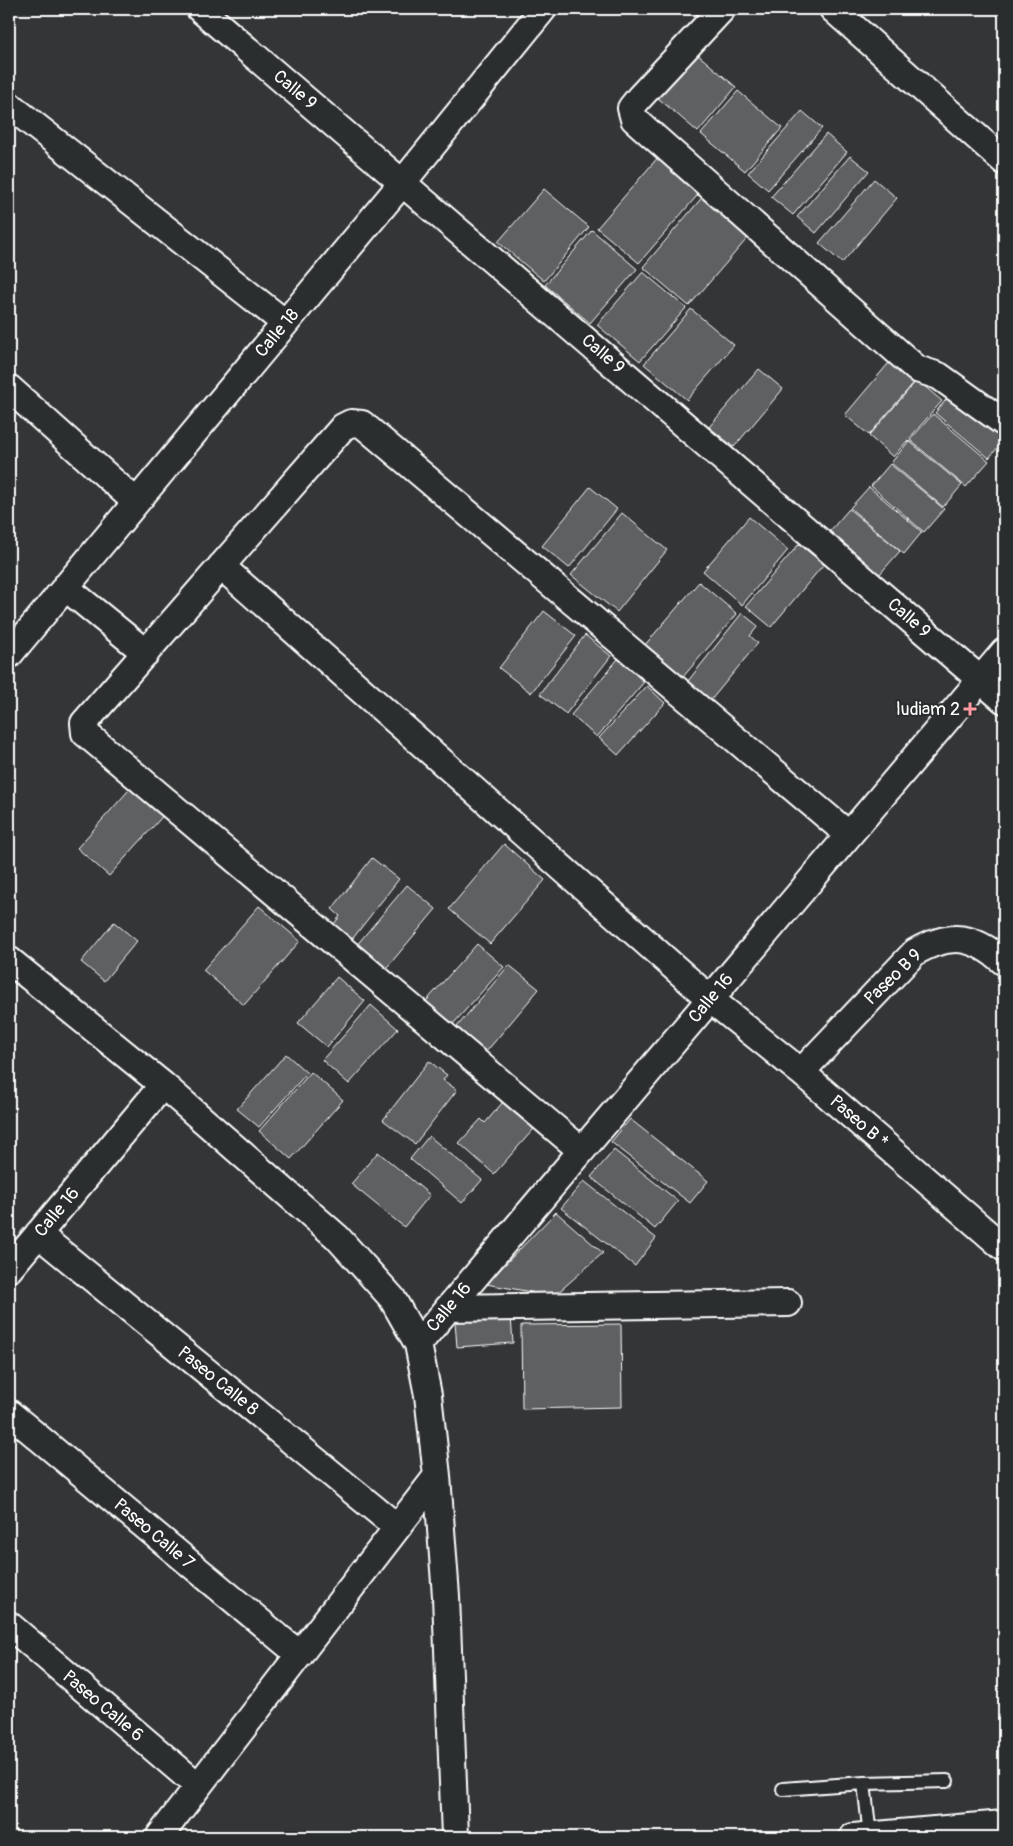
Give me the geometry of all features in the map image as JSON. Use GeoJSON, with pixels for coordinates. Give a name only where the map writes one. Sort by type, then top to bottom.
{"type":"FeatureCollection","features":[{"type":"Feature","properties":{"kind":"street","name":"Calle 9"},"geometry":{"type":"LineString","coordinates":[[200,9],[1004,700]]}},
{"type":"Feature","properties":{"kind":"street"},"geometry":{"type":"LineString","coordinates":[[722,9],[631,108],[634,119],[917,369],[940,376],[1003,422]]}},
{"type":"Feature","properties":{"kind":"street"},"geometry":{"type":"LineString","coordinates":[[833,9],[1004,161]]}},
{"type":"Feature","properties":{"kind":"street","name":"Calle 18"},"geometry":{"type":"LineString","coordinates":[[9,654],[403,182],[535,12]]}},
{"type":"Feature","properties":{"kind":"street"},"geometry":{"type":"LineString","coordinates":[[9,104],[285,323]]}},
{"type":"Feature","properties":{"kind":"street"},"geometry":{"type":"LineString","coordinates":[[9,388],[136,502]]}},
{"type":"Feature","properties":{"kind":"street"},"geometry":{"type":"LineString","coordinates":[[582,1150],[85,733],[84,723],[343,427],[351,423],[362,424],[849,835]]}},
{"type":"Feature","properties":{"kind":"street","name":"Paseo B *"},"geometry":{"type":"LineString","coordinates":[[221,566],[710,1000],[801,1072],[1004,1248]]}},
{"type":"Feature","properties":{"kind":"street"},"geometry":{"type":"LineString","coordinates":[[65,587],[146,653]]}},
{"type":"Feature","properties":{"kind":"street","name":"Calle 16"},"geometry":{"type":"LineString","coordinates":[[418,1344],[1004,652]]}},
{"type":"Feature","properties":{"kind":"street","name":"Paseo B 9"},"geometry":{"type":"LineString","coordinates":[[801,1072],[915,952],[927,945],[952,939],[971,940],[991,951],[1004,962]]}},
{"type":"Feature","properties":{"kind":"street"},"geometry":{"type":"LineString","coordinates":[[9,960],[164,1085],[337,1237],[392,1298],[418,1344],[428,1395],[437,1476],[446,1596],[455,1837]]}},
{"type":"Feature","properties":{"kind":"street","name":"Calle 16"},"geometry":{"type":"LineString","coordinates":[[9,1270],[164,1085]]}},
{"type":"Feature","properties":{"kind":"street","name":"Paseo Calle 8"},"geometry":{"type":"LineString","coordinates":[[38,1234],[397,1527]]}},
{"type":"Feature","properties":{"kind":"street"},"geometry":{"type":"LineString","coordinates":[[448,1308],[788,1303]]}},
{"type":"Feature","properties":{"kind":"street","name":"Paseo Calle 7"},"geometry":{"type":"LineString","coordinates":[[9,1413],[300,1655]]}},
{"type":"Feature","properties":{"kind":"street"},"geometry":{"type":"LineString","coordinates":[[159,1837],[437,1476]]}},
{"type":"Feature","properties":{"kind":"street","name":"Paseo Calle 6"},"geometry":{"type":"LineString","coordinates":[[9,1626],[198,1786]]}},
{"type":"Feature","properties":{"kind":"street"},"geometry":{"type":"LineString","coordinates":[[861,1837],[1004,1824]]}},
{"type":"Feature","properties":{"kind":"lane"},"geometry":{"type":"LineString","coordinates":[[783,1789],[864,1783],[947,1781]]}},
{"type":"Feature","properties":{"kind":"lane"},"geometry":{"type":"LineString","coordinates":[[861,1837],[864,1783]]}},
{"type":"Feature","properties":{"kind":"building"},"geometry":{"type":"Polygon","coordinates":[[[690,48],[736,87],[698,132],[652,93],[690,48]]]}},
{"type":"Feature","properties":{"kind":"building"},"geometry":{"type":"Polygon","coordinates":[[[738,91],[782,128],[745,171],[701,134],[738,91]]]}},
{"type":"Feature","properties":{"kind":"building"},"geometry":{"type":"Polygon","coordinates":[[[802,111],[822,128],[768,190],[748,173],[802,111]]]}},
{"type":"Feature","properties":{"kind":"building"},"geometry":{"type":"Polygon","coordinates":[[[826,134],[847,152],[793,215],[771,197],[826,134]]]}},
{"type":"Feature","properties":{"kind":"building"},"geometry":{"type":"Polygon","coordinates":[[[660,155],[702,190],[639,263],[597,228],[660,155]]]}},
{"type":"Feature","properties":{"kind":"building"},"geometry":{"type":"Polygon","coordinates":[[[850,156],[869,171],[816,233],[797,217],[850,156]]]}},
{"type":"Feature","properties":{"kind":"building"},"geometry":{"type":"Polygon","coordinates":[[[874,179],[897,198],[842,263],[819,243],[874,179]]]}},
{"type":"Feature","properties":{"kind":"building"},"geometry":{"type":"Polygon","coordinates":[[[544,189],[589,227],[544,281],[498,242],[544,189]]]}},
{"type":"Feature","properties":{"kind":"building"},"geometry":{"type":"Polygon","coordinates":[[[705,194],[752,233],[689,306],[643,267],[705,194]]]}},
{"type":"Feature","properties":{"kind":"building"},"geometry":{"type":"Polygon","coordinates":[[[592,230],[637,269],[590,323],[545,285],[592,230]]]}},
{"type":"Feature","properties":{"kind":"building"},"geometry":{"type":"Polygon","coordinates":[[[643,272],[686,308],[640,361],[597,325],[643,272]]]}},
{"type":"Feature","properties":{"kind":"building"},"geometry":{"type":"Polygon","coordinates":[[[691,309],[734,345],[687,400],[644,364],[691,309]]]}},
{"type":"Feature","properties":{"kind":"building"},"geometry":{"type":"Polygon","coordinates":[[[893,358],[917,379],[869,435],[845,415],[893,358]]]}},
{"type":"Feature","properties":{"kind":"building"},"geometry":{"type":"Polygon","coordinates":[[[759,369],[783,389],[734,447],[709,427],[759,369]]]}},
{"type":"Feature","properties":{"kind":"building"},"geometry":{"type":"Polygon","coordinates":[[[917,380],[942,401],[893,457],[869,436],[917,380]]]}},
{"type":"Feature","properties":{"kind":"building"},"geometry":{"type":"Polygon","coordinates":[[[953,391],[1004,434],[1004,440],[989,458],[935,413],[953,391]]]}},
{"type":"Feature","properties":{"kind":"building"},"geometry":{"type":"Polygon","coordinates":[[[933,414],[989,461],[966,487],[910,440],[933,414]]]}},
{"type":"Feature","properties":{"kind":"building"},"geometry":{"type":"Polygon","coordinates":[[[909,441],[962,485],[943,507],[891,463],[909,441]]]}},
{"type":"Feature","properties":{"kind":"building"},"geometry":{"type":"Polygon","coordinates":[[[890,464],[944,509],[924,532],[871,486],[890,464]]]}},
{"type":"Feature","properties":{"kind":"building"},"geometry":{"type":"Polygon","coordinates":[[[590,487],[617,509],[569,568],[542,546],[590,487]]]}},
{"type":"Feature","properties":{"kind":"building"},"geometry":{"type":"Polygon","coordinates":[[[869,487],[922,532],[904,554],[850,508],[869,487]]]}},
{"type":"Feature","properties":{"kind":"building"},"geometry":{"type":"Polygon","coordinates":[[[849,509],[900,551],[879,575],[829,532],[849,509]]]}},
{"type":"Feature","properties":{"kind":"building"},"geometry":{"type":"Polygon","coordinates":[[[622,513],[667,550],[617,612],[571,575],[622,513]]]}},
{"type":"Feature","properties":{"kind":"building"},"geometry":{"type":"Polygon","coordinates":[[[749,517],[788,550],[742,605],[703,571],[749,517]]]}},
{"type":"Feature","properties":{"kind":"building"},"geometry":{"type":"Polygon","coordinates":[[[799,544],[824,564],[771,627],[746,606],[799,544]]]}},
{"type":"Feature","properties":{"kind":"building"},"geometry":{"type":"Polygon","coordinates":[[[699,582],[737,614],[682,678],[644,646],[699,582]]]}},
{"type":"Feature","properties":{"kind":"building"},"geometry":{"type":"Polygon","coordinates":[[[544,611],[576,636],[531,693],[499,668],[544,611]]]}},
{"type":"Feature","properties":{"kind":"building"},"geometry":{"type":"Polygon","coordinates":[[[742,613],[758,626],[750,636],[758,643],[711,700],[688,681],[742,613]]]}},
{"type":"Feature","properties":{"kind":"building"},"geometry":{"type":"Polygon","coordinates":[[[585,635],[611,656],[566,714],[540,694],[585,635]]]}},
{"type":"Feature","properties":{"kind":"building"},"geometry":{"type":"Polygon","coordinates":[[[618,659],[644,682],[597,737],[571,715],[618,659]]]}},
{"type":"Feature","properties":{"kind":"building"},"geometry":{"type":"Polygon","coordinates":[[[647,686],[665,703],[618,755],[599,738],[647,686]]]}},
{"type":"Feature","properties":{"kind":"building"},"geometry":{"type":"Polygon","coordinates":[[[137,781],[169,809],[109,876],[77,848],[137,781]]]}},
{"type":"Feature","properties":{"kind":"building"},"geometry":{"type":"Polygon","coordinates":[[[504,844],[545,880],[490,944],[449,909],[504,844]]]}},
{"type":"Feature","properties":{"kind":"building"},"geometry":{"type":"Polygon","coordinates":[[[372,858],[399,879],[350,942],[331,928],[340,916],[332,909],[372,858]]]}},
{"type":"Feature","properties":{"kind":"building"},"geometry":{"type":"Polygon","coordinates":[[[407,885],[436,909],[379,977],[350,953],[407,885]]]}},
{"type":"Feature","properties":{"kind":"building"},"geometry":{"type":"Polygon","coordinates":[[[259,906],[300,941],[244,1005],[203,970],[259,906]]]}},
{"type":"Feature","properties":{"kind":"building"},"geometry":{"type":"Polygon","coordinates":[[[114,922],[137,941],[104,981],[81,962],[114,922]]]}},
{"type":"Feature","properties":{"kind":"building"},"geometry":{"type":"Polygon","coordinates":[[[477,944],[504,967],[445,1033],[419,1009],[477,944]]]}},
{"type":"Feature","properties":{"kind":"building"},"geometry":{"type":"Polygon","coordinates":[[[509,965],[539,989],[480,1059],[450,1035],[509,965]]]}},
{"type":"Feature","properties":{"kind":"building"},"geometry":{"type":"Polygon","coordinates":[[[337,977],[365,1001],[327,1047],[298,1023],[337,977]]]}},
{"type":"Feature","properties":{"kind":"building"},"geometry":{"type":"Polygon","coordinates":[[[371,1005],[398,1029],[349,1084],[322,1060],[371,1005]]]}},
{"type":"Feature","properties":{"kind":"building"},"geometry":{"type":"Polygon","coordinates":[[[286,1054],[307,1073],[259,1127],[237,1109],[286,1054]]]}},
{"type":"Feature","properties":{"kind":"building"},"geometry":{"type":"Polygon","coordinates":[[[429,1061],[447,1075],[443,1080],[457,1090],[415,1144],[383,1120],[429,1061]]]}},
{"type":"Feature","properties":{"kind":"building"},"geometry":{"type":"Polygon","coordinates":[[[311,1072],[343,1100],[291,1159],[259,1131],[311,1072]]]}},
{"type":"Feature","properties":{"kind":"building"},"geometry":{"type":"Polygon","coordinates":[[[509,1095],[540,1122],[494,1174],[459,1143],[481,1119],[485,1123],[509,1095]]]}},
{"type":"Feature","properties":{"kind":"building"},"geometry":{"type":"Polygon","coordinates":[[[630,1119],[708,1181],[690,1203],[611,1142],[630,1119]]]}},
{"type":"Feature","properties":{"kind":"building"},"geometry":{"type":"Polygon","coordinates":[[[429,1136],[482,1180],[462,1203],[410,1159],[429,1136]]]}},
{"type":"Feature","properties":{"kind":"building"},"geometry":{"type":"Polygon","coordinates":[[[614,1150],[678,1201],[655,1229],[591,1177],[614,1150]]]}},
{"type":"Feature","properties":{"kind":"building"},"geometry":{"type":"Polygon","coordinates":[[[378,1152],[430,1195],[404,1227],[351,1184],[378,1152]]]}},
{"type":"Feature","properties":{"kind":"building"},"geometry":{"type":"Polygon","coordinates":[[[584,1181],[656,1238],[635,1266],[561,1208],[584,1181]]]}},
{"type":"Feature","properties":{"kind":"building"},"geometry":{"type":"Polygon","coordinates":[[[556,1212],[603,1253],[554,1296],[486,1284],[556,1212]]]}},
{"type":"Feature","properties":{"kind":"building"},"geometry":{"type":"Polygon","coordinates":[[[511,1317],[513,1343],[457,1347],[455,1321],[511,1317]]]}},
{"type":"Feature","properties":{"kind":"building"},"geometry":{"type":"Polygon","coordinates":[[[621,1324],[622,1407],[522,1409],[521,1325],[621,1324]]]}},
{"type":"Feature","properties":{"kind":"place","name":"ludiam 2"},"geometry":{"type":"Point","coordinates":[970,709]}}]}
